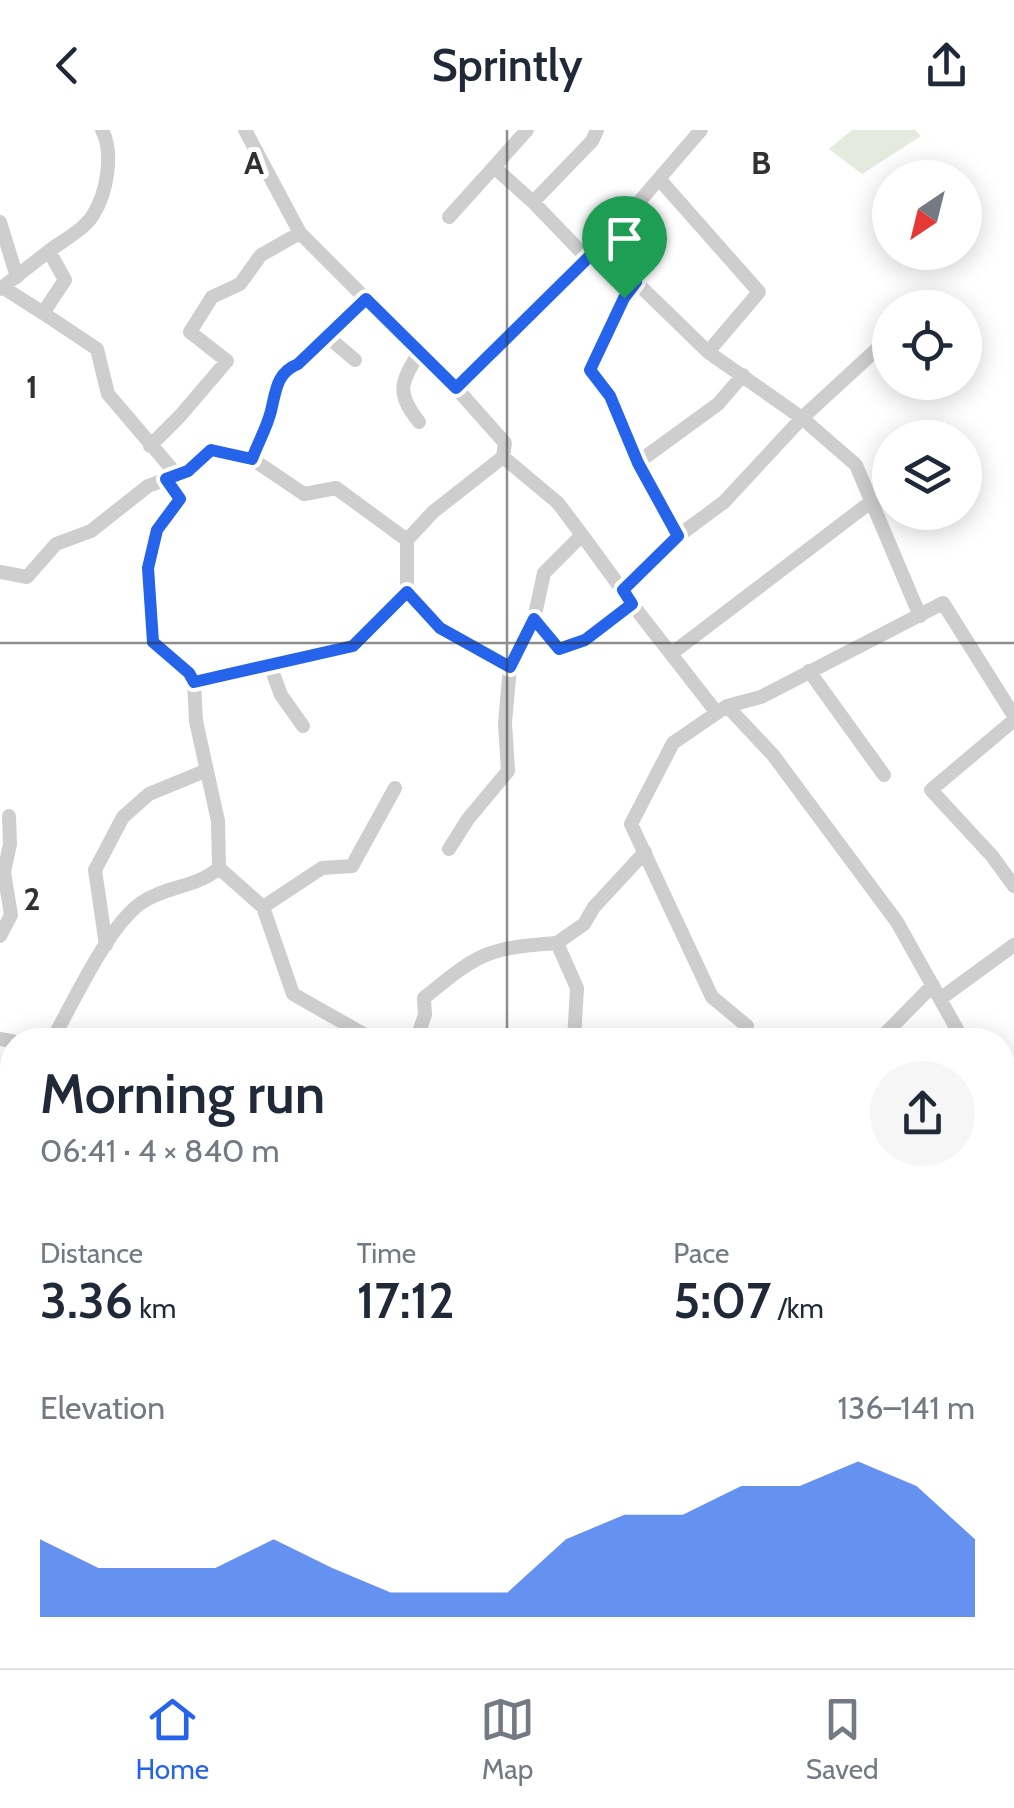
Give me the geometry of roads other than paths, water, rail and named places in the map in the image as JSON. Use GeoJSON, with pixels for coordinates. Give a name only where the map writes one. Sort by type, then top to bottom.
{"type":"FeatureCollection","features":[{"type":"Feature","properties":{"kind":"street"},"geometry":{"type":"LineString","coordinates":[[102,130],[108,141],[106,178],[92,218],[2,288],[96,349],[108,394],[172,477],[180,499],[157,530],[148,568],[153,642],[194,682],[196,721],[218,821],[219,868],[262,907],[293,994],[353,1028]]}},
{"type":"Feature","properties":{"kind":"street"},"geometry":{"type":"LineString","coordinates":[[245,130],[300,233],[456,388],[505,443],[503,457],[434,512],[407,540],[407,592],[440,628],[510,667]]}},
{"type":"Feature","properties":{"kind":"street"},"geometry":{"type":"LineString","coordinates":[[449,216],[527,130]]}},
{"type":"Feature","properties":{"kind":"street"},"geometry":{"type":"LineString","coordinates":[[534,202],[598,130]]}},
{"type":"Feature","properties":{"kind":"street"},"geometry":{"type":"LineString","coordinates":[[456,388],[602,244],[701,130]]}},
{"type":"Feature","properties":{"kind":"street"},"geometry":{"type":"LineString","coordinates":[[494,166],[588,258]]}},
{"type":"Feature","properties":{"kind":"street"},"geometry":{"type":"LineString","coordinates":[[660,180],[759,292],[708,352]]}},
{"type":"Feature","properties":{"kind":"street"},"geometry":{"type":"LineString","coordinates":[[0,222],[17,277]]}},
{"type":"Feature","properties":{"kind":"street"},"geometry":{"type":"LineString","coordinates":[[150,446],[226,362],[190,332],[212,297],[240,284],[260,256],[300,233]]}},
{"type":"Feature","properties":{"kind":"street"},"geometry":{"type":"LineString","coordinates":[[602,244],[708,352],[802,418],[856,465],[872,501],[671,654]]}},
{"type":"Feature","properties":{"kind":"street"},"geometry":{"type":"LineString","coordinates":[[43,313],[65,280],[49,251]]}},
{"type":"Feature","properties":{"kind":"street"},"geometry":{"type":"LineString","coordinates":[[636,282],[624,298],[590,370],[610,396],[638,463],[678,536]]}},
{"type":"Feature","properties":{"kind":"street"},"geometry":{"type":"LineString","coordinates":[[252,459],[271,410],[272,392],[286,369],[298,364],[366,299]]}},
{"type":"Feature","properties":{"kind":"street"},"geometry":{"type":"LineString","coordinates":[[328,337],[355,360]]}},
{"type":"Feature","properties":{"kind":"street"},"geometry":{"type":"LineString","coordinates":[[419,422],[404,404],[403,378],[420,352]]}},
{"type":"Feature","properties":{"kind":"street"},"geometry":{"type":"LineString","coordinates":[[623,590],[678,536],[724,502],[770,448],[872,354]]}},
{"type":"Feature","properties":{"kind":"street"},"geometry":{"type":"LineString","coordinates":[[638,463],[718,404],[743,375]]}},
{"type":"Feature","properties":{"kind":"street"},"geometry":{"type":"LineString","coordinates":[[0,572],[28,577],[56,544],[90,532],[148,486],[188,471],[211,450],[252,459],[304,494],[336,488],[407,540]]}},
{"type":"Feature","properties":{"kind":"street"},"geometry":{"type":"LineString","coordinates":[[503,457],[558,503],[671,654],[722,710],[773,755],[898,922],[956,1028]]}},
{"type":"Feature","properties":{"kind":"street"},"geometry":{"type":"LineString","coordinates":[[884,530],[920,616]]}},
{"type":"Feature","properties":{"kind":"street"},"geometry":{"type":"LineString","coordinates":[[449,849],[508,771],[510,667],[534,619],[544,573],[582,535]]}},
{"type":"Feature","properties":{"kind":"street"},"geometry":{"type":"LineString","coordinates":[[194,682],[353,646],[407,592]]}},
{"type":"Feature","properties":{"kind":"street"},"geometry":{"type":"LineString","coordinates":[[746,1028],[712,996],[631,824],[674,743],[722,710],[761,697],[943,603],[1014,718],[931,790],[1014,886]]}},
{"type":"Feature","properties":{"kind":"street"},"geometry":{"type":"LineString","coordinates":[[534,619],[559,649],[585,640],[632,604]]}},
{"type":"Feature","properties":{"kind":"street"},"geometry":{"type":"LineString","coordinates":[[270,665],[281,694],[303,726]]}},
{"type":"Feature","properties":{"kind":"street"},"geometry":{"type":"LineString","coordinates":[[808,671],[884,775]]}},
{"type":"Feature","properties":{"kind":"street"},"geometry":{"type":"LineString","coordinates":[[106,945],[96,870],[122,817],[150,794],[205,771]]}},
{"type":"Feature","properties":{"kind":"street"},"geometry":{"type":"LineString","coordinates":[[262,907],[322,868],[352,866],[396,788]]}},
{"type":"Feature","properties":{"kind":"street"},"geometry":{"type":"LineString","coordinates":[[0,936],[11,915],[4,863],[10,844],[9,816]]}},
{"type":"Feature","properties":{"kind":"street"},"geometry":{"type":"LineString","coordinates":[[420,1028],[425,1015],[424,998],[470,960],[503,947],[557,943],[584,924],[594,907],[644,852]]}},
{"type":"Feature","properties":{"kind":"street"},"geometry":{"type":"LineString","coordinates":[[59,1028],[106,945],[142,902],[206,879],[219,868]]}},
{"type":"Feature","properties":{"kind":"street"},"geometry":{"type":"LineString","coordinates":[[557,943],[577,988],[575,1028]]}},
{"type":"Feature","properties":{"kind":"street"},"geometry":{"type":"LineString","coordinates":[[894,1028],[937,992],[1014,945]]}}]}
